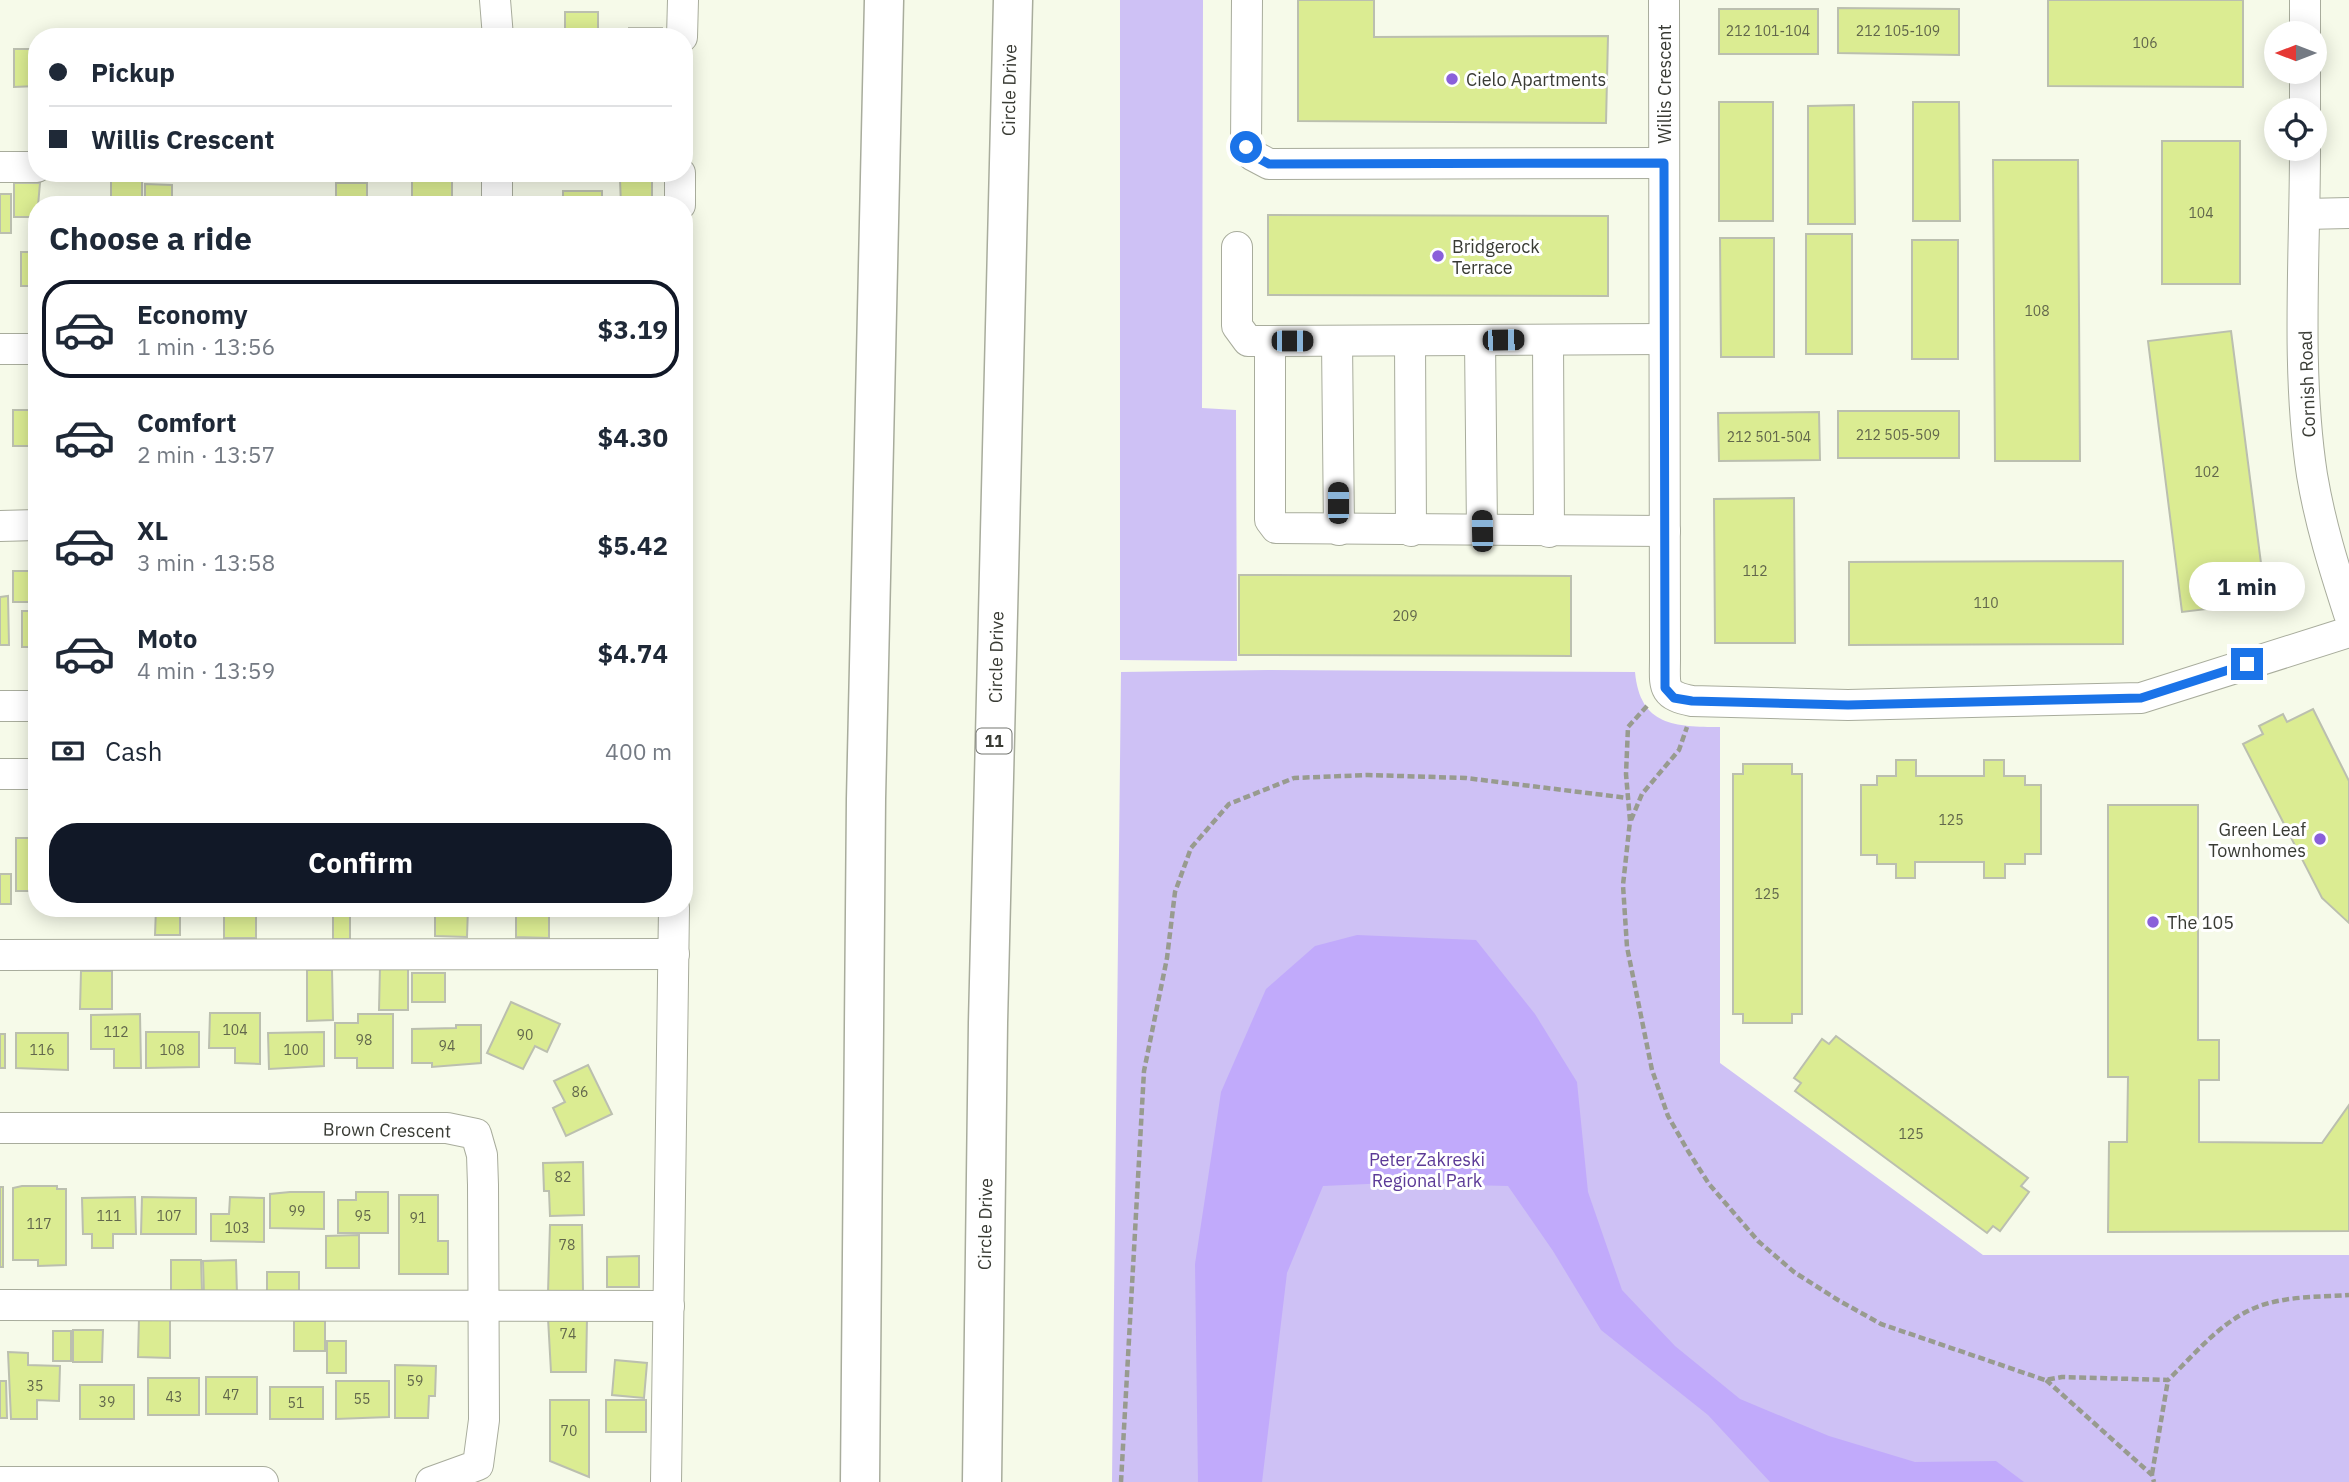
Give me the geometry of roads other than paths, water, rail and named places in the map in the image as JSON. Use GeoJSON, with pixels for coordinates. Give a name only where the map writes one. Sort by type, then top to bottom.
{"type":"FeatureCollection","features":[{"type":"Feature","properties":{"kind":"highway"},"geometry":{"type":"LineString","coordinates":[[860,1482],[866,799],[884,0]]}},
{"type":"Feature","properties":{"kind":"highway","name":"Circle Drive"},"geometry":{"type":"LineString","coordinates":[[982,1482],[988,995],[1013,0]]}},
{"type":"Feature","properties":{"kind":"street"},"geometry":{"type":"LineString","coordinates":[[495,0],[497,28]]}},
{"type":"Feature","properties":{"kind":"street"},"geometry":{"type":"LineString","coordinates":[[682,28],[683,0]]}},
{"type":"Feature","properties":{"kind":"street"},"geometry":{"type":"LineString","coordinates":[[1247,0],[1246,147],[1259,160],[1269,164],[1664,163]]}},
{"type":"Feature","properties":{"kind":"street","name":"Willis Crescent"},"geometry":{"type":"LineString","coordinates":[[1664,0],[1665,688],[1674,698],[1692,701],[1848,705],[2141,698],[2349,632]]}},
{"type":"Feature","properties":{"kind":"street"},"geometry":{"type":"LineString","coordinates":[[2305,0],[2305,21]]}},
{"type":"Feature","properties":{"kind":"street","name":"Cornish Road"},"geometry":{"type":"LineString","coordinates":[[2305,161],[2305,399],[2312,473],[2325,542],[2349,614]]}},
{"type":"Feature","properties":{"kind":"street"},"geometry":{"type":"LineString","coordinates":[[0,167],[28,167]]}},
{"type":"Feature","properties":{"kind":"street"},"geometry":{"type":"LineString","coordinates":[[2305,214],[2349,214]]}},
{"type":"Feature","properties":{"kind":"street"},"geometry":{"type":"LineString","coordinates":[[1237,247],[1237,326],[1248,341],[1664,339]]}},
{"type":"Feature","properties":{"kind":"street"},"geometry":{"type":"LineString","coordinates":[[1480,340],[1482,531]]}},
{"type":"Feature","properties":{"kind":"street"},"geometry":{"type":"LineString","coordinates":[[1548,340],[1549,532]]}},
{"type":"Feature","properties":{"kind":"street"},"geometry":{"type":"LineString","coordinates":[[1270,341],[1270,520],[1281,530],[1665,531]]}},
{"type":"Feature","properties":{"kind":"street"},"geometry":{"type":"LineString","coordinates":[[1337,341],[1339,530]]}},
{"type":"Feature","properties":{"kind":"street"},"geometry":{"type":"LineString","coordinates":[[1410,341],[1411,531]]}},
{"type":"Feature","properties":{"kind":"street"},"geometry":{"type":"LineString","coordinates":[[0,349],[28,349]]}},
{"type":"Feature","properties":{"kind":"street"},"geometry":{"type":"LineString","coordinates":[[0,526],[28,526]]}},
{"type":"Feature","properties":{"kind":"street"},"geometry":{"type":"LineString","coordinates":[[0,706],[28,706]]}},
{"type":"Feature","properties":{"kind":"street"},"geometry":{"type":"LineString","coordinates":[[0,774],[28,774]]}},
{"type":"Feature","properties":{"kind":"street"},"geometry":{"type":"LineString","coordinates":[[666,1482],[674,917]]}},
{"type":"Feature","properties":{"kind":"street"},"geometry":{"type":"LineString","coordinates":[[0,955],[674,954]]}},
{"type":"Feature","properties":{"kind":"street","name":"Brown Crescent"},"geometry":{"type":"LineString","coordinates":[[0,1128],[447,1128],[476,1135],[482,1155],[483,1185],[484,1420],[478,1465],[431,1482]]}},
{"type":"Feature","properties":{"kind":"street"},"geometry":{"type":"LineString","coordinates":[[0,1305],[669,1306]]}},
{"type":"Feature","properties":{"kind":"street"},"geometry":{"type":"LineString","coordinates":[[0,1482],[262,1482]]}},
{"type":"Feature","properties":{"kind":"place","name":"Cielo Apartments"},"geometry":{"type":"Point","coordinates":[1452,79]}},
{"type":"Feature","properties":{"kind":"place","name":"Bridgerock Terrace"},"geometry":{"type":"Point","coordinates":[1438,256]}},
{"type":"Feature","properties":{"kind":"place","name":"Green Leaf Townhomes"},"geometry":{"type":"Point","coordinates":[2320,839]}},
{"type":"Feature","properties":{"kind":"place","name":"The 105"},"geometry":{"type":"Point","coordinates":[2153,922]}},
{"type":"Feature","properties":{"kind":"park label","name":"Peter Zakreski Regional Park"},"geometry":{"type":"Point","coordinates":[1427,1169]}}]}
